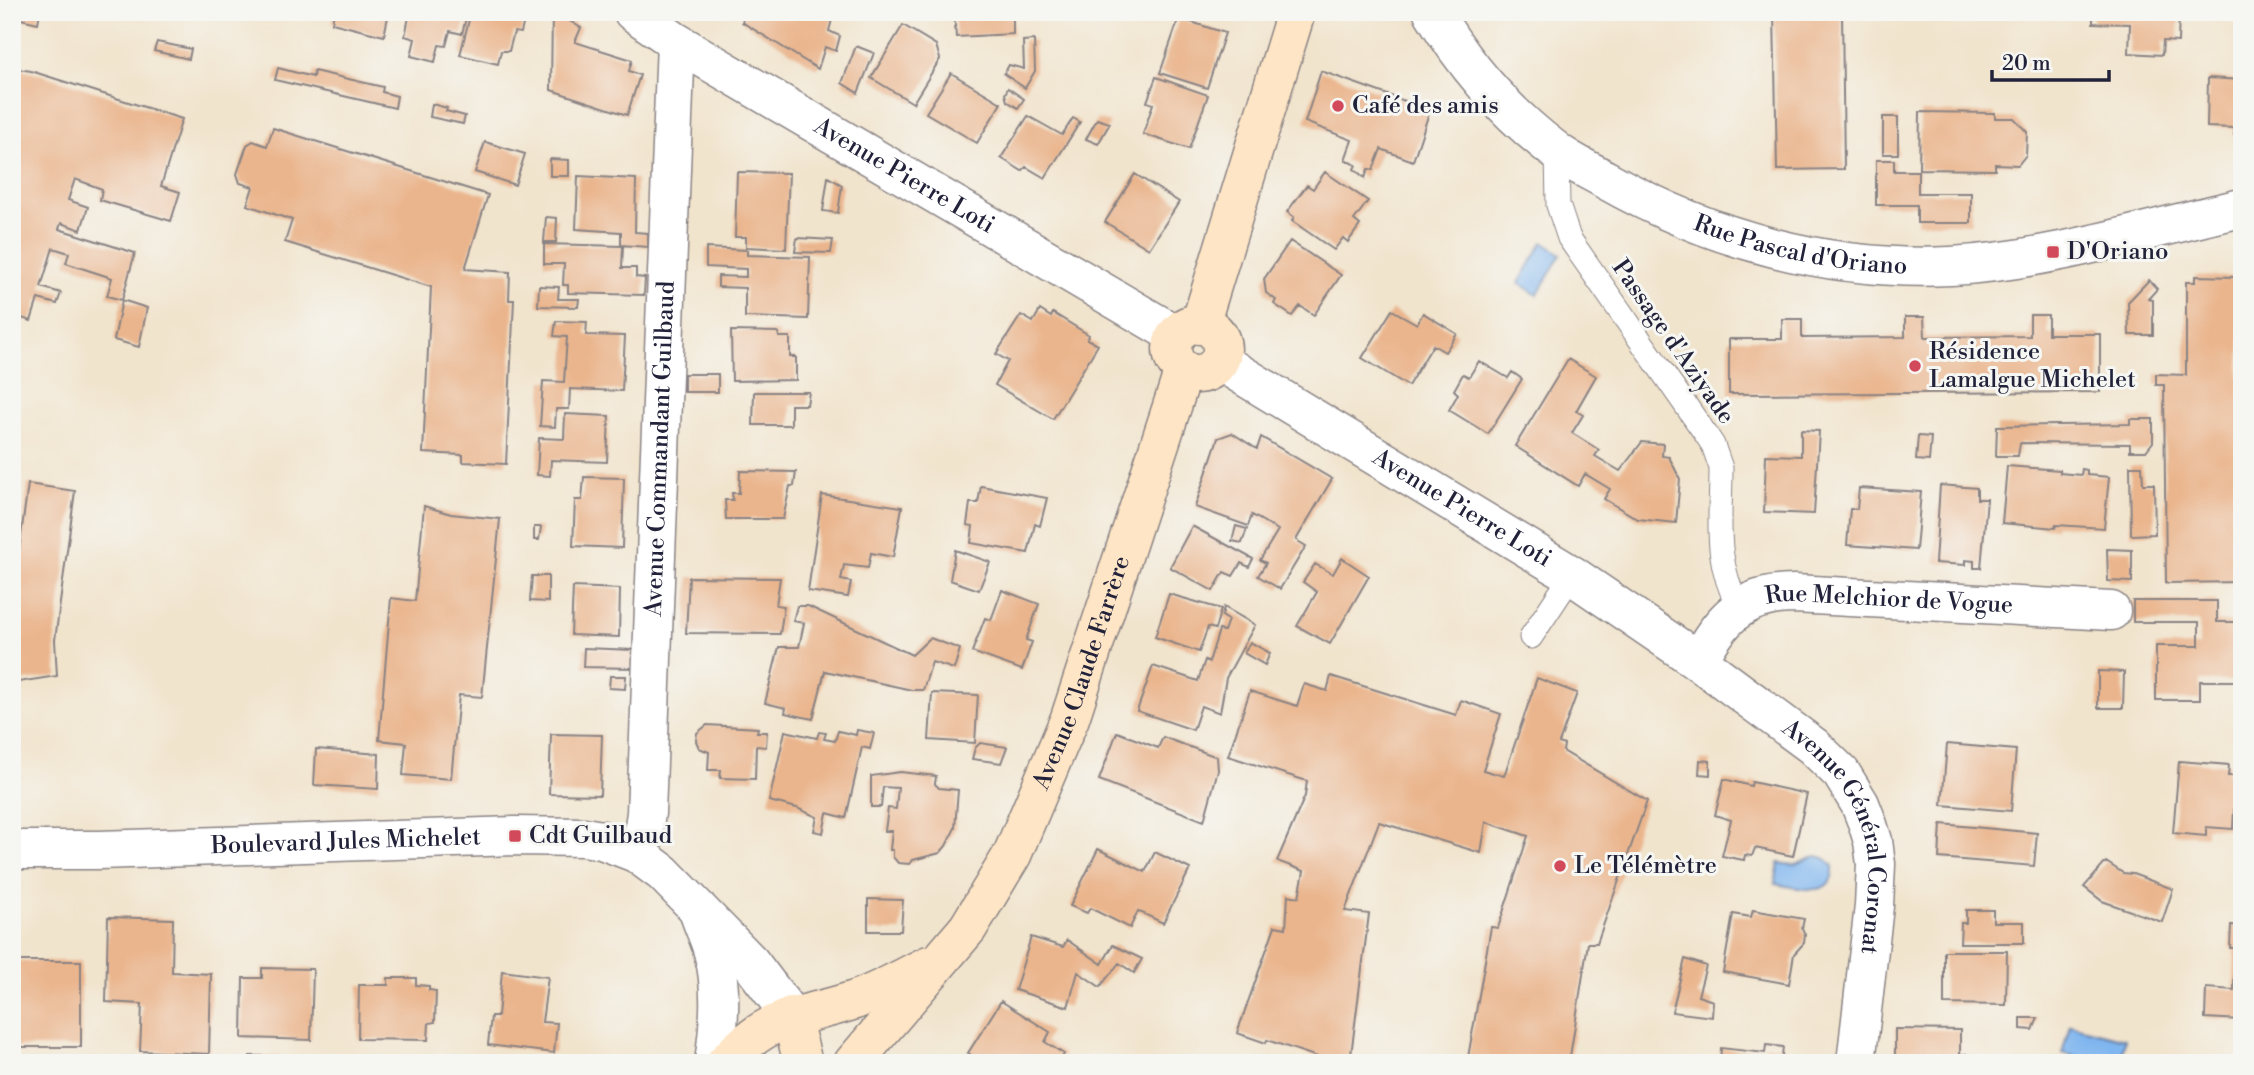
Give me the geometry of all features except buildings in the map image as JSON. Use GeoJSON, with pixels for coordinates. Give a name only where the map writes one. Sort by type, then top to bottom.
{"type":"FeatureCollection","features":[{"type":"Feature","properties":{"kind":"street","name":"Avenue Pierre Loti"},"geometry":{"type":"LineString","coordinates":[[633,12],[676,42],[1195,348],[1572,575],[1698,661]]}},
{"type":"Feature","properties":{"kind":"street","name":"Avenue Claude Farrère"},"geometry":{"type":"LineString","coordinates":[[853,1063],[968,928],[1006,866],[1070,718],[1195,348],[1296,12]]}},
{"type":"Feature","properties":{"kind":"street","name":"Rue Pascal d'Oriano"},"geometry":{"type":"LineString","coordinates":[[1433,12],[1464,60],[1485,86],[1557,152],[1655,207],[1720,233],[1818,258],[1875,265],[1950,266],[2000,261],[2053,252],[2242,208]]}},
{"type":"Feature","properties":{"kind":"street","name":"Avenue Commandant Guilbaud"},"geometry":{"type":"LineString","coordinates":[[636,853],[646,813],[676,42]]}},
{"type":"Feature","properties":{"kind":"street","name":"Rue Melchior de Vogue"},"geometry":{"type":"LineString","coordinates":[[1698,661],[1720,626],[1738,608],[1767,595],[1794,594],[2111,611]]}},
{"type":"Feature","properties":{"kind":"street","name":"Avenue Général Coronat"},"geometry":{"type":"LineString","coordinates":[[1698,661],[1829,761],[1846,780],[1867,821],[1873,841],[1875,884],[1856,1063]]}},
{"type":"Feature","properties":{"kind":"street","name":"Boulevard Jules Michelet"},"geometry":{"type":"LineString","coordinates":[[12,850],[99,850],[515,836],[584,837],[618,845],[636,853],[663,873],[750,962],[791,1016],[803,1063]]}},
{"type":"Feature","properties":{"kind":"street","name":"Boulevard Jules Michelet"},"geometry":{"type":"LineString","coordinates":[[698,911],[714,954],[718,982],[719,1019],[714,1063]]}},
{"type":"Feature","properties":{"kind":"street","name":"Avenue Claude Farrère"},"geometry":{"type":"LineString","coordinates":[[725,1063],[742,1045],[765,1028],[791,1016],[866,995],[943,958]]}},
{"type":"Feature","properties":{"kind":"lane","name":"Passage d'Aziyade"},"geometry":{"type":"LineString","coordinates":[[1557,152],[1558,205],[1569,238],[1705,433],[1718,457],[1721,561],[1738,608]]}},
{"type":"Feature","properties":{"kind":"lane"},"geometry":{"type":"LineString","coordinates":[[1531,637],[1572,575]]}},
{"type":"Feature","properties":{"kind":"water"},"geometry":{"type":"Polygon","coordinates":[[[1543,242],[1561,254],[1537,295],[1519,283],[1543,242]]]}},
{"type":"Feature","properties":{"kind":"water"},"geometry":{"type":"Polygon","coordinates":[[[1817,856],[1825,858],[1833,866],[1832,877],[1822,888],[1804,889],[1775,884],[1779,863],[1796,864],[1817,856]]]}},
{"type":"Feature","properties":{"kind":"water"},"geometry":{"type":"Polygon","coordinates":[[[2070,1025],[2125,1039],[2120,1063],[2102,1063],[2062,1053],[2070,1025]]]}},
{"type":"Feature","properties":{"kind":"place","name":"Café des amis"},"geometry":{"type":"Point","coordinates":[1338,106]}},
{"type":"Feature","properties":{"kind":"place","name":"D'Oriano"},"geometry":{"type":"Point","coordinates":[2053,252]}},
{"type":"Feature","properties":{"kind":"place","name":"Résidence Lamalgue Michelet"},"geometry":{"type":"Point","coordinates":[1915,366]}},
{"type":"Feature","properties":{"kind":"place","name":"Cdt Guilbaud"},"geometry":{"type":"Point","coordinates":[515,836]}},
{"type":"Feature","properties":{"kind":"place","name":"Le Télémètre"},"geometry":{"type":"Point","coordinates":[1560,866]}}]}
